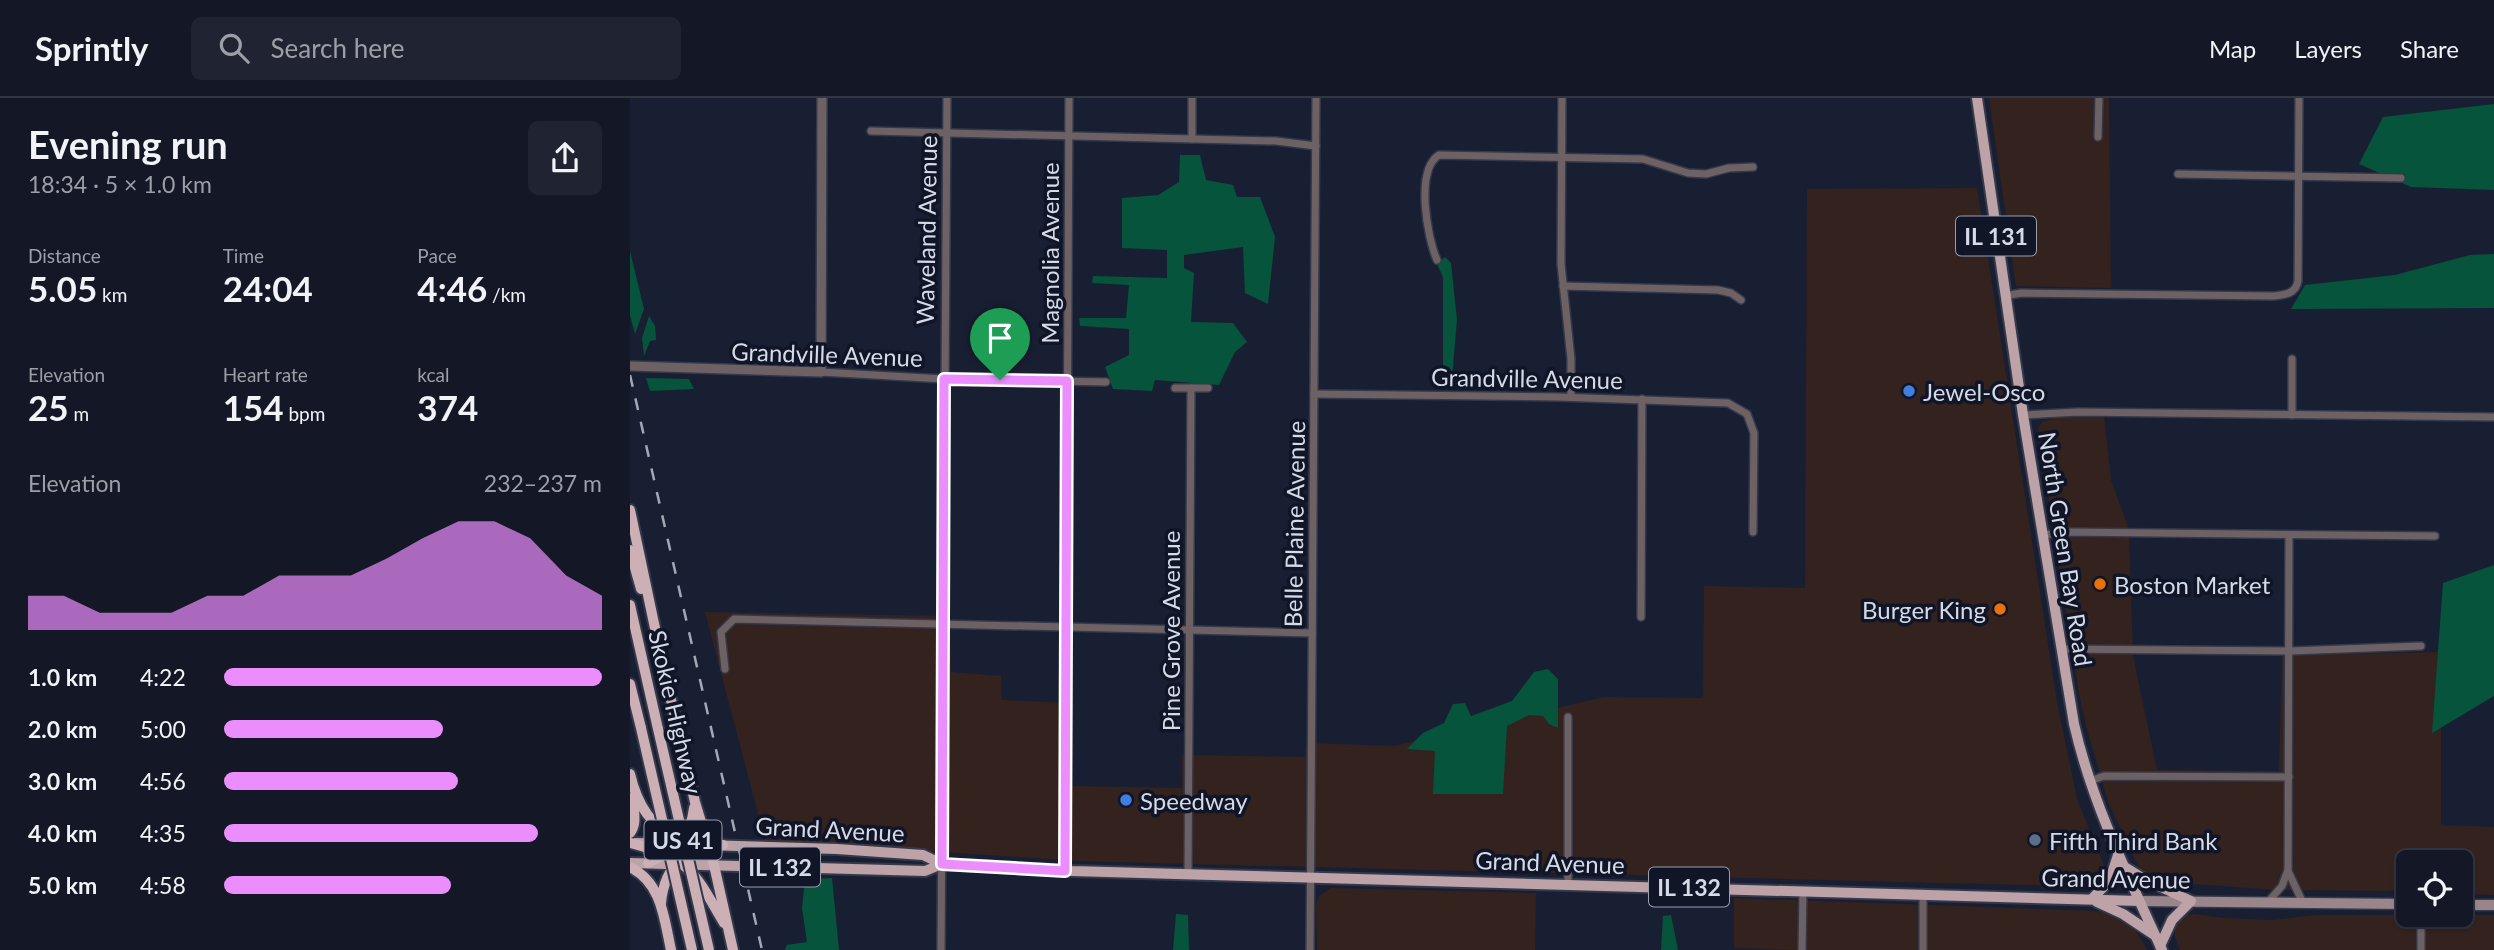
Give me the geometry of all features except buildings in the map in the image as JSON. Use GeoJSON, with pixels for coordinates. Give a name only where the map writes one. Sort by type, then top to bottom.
{"type":"FeatureCollection","features":[{"type":"Feature","properties":{"kind":"highway"},"geometry":{"type":"LineString","coordinates":[[630,510],[663,666],[695,802],[716,864],[733,950]]}},
{"type":"Feature","properties":{"kind":"highway"},"geometry":{"type":"LineString","coordinates":[[630,550],[663,666]]}},
{"type":"Feature","properties":{"kind":"highway","name":"Skokie Highway"},"geometry":{"type":"LineString","coordinates":[[630,606],[709,950]]}},
{"type":"Feature","properties":{"kind":"highway","name":"Skokie Highway"},"geometry":{"type":"LineString","coordinates":[[630,684],[692,950]]}},
{"type":"Feature","properties":{"kind":"highway"},"geometry":{"type":"LineString","coordinates":[[630,774],[635,795],[657,826],[681,844],[716,864]]}},
{"type":"Feature","properties":{"kind":"highway"},"geometry":{"type":"LineString","coordinates":[[635,795],[632,804],[635,825],[630,840],[666,853],[679,863],[707,891],[729,931]]}},
{"type":"Feature","properties":{"kind":"highway"},"geometry":{"type":"LineString","coordinates":[[648,863],[681,844],[691,828],[695,802]]}},
{"type":"Feature","properties":{"kind":"highway"},"geometry":{"type":"LineString","coordinates":[[661,905],[665,880],[679,863],[694,852],[709,846]]}},
{"type":"Feature","properties":{"kind":"highway"},"geometry":{"type":"LineString","coordinates":[[630,865],[654,886],[671,950]]}},
{"type":"Feature","properties":{"kind":"main road","name":"North Green Bay Road"},"geometry":{"type":"LineString","coordinates":[[1976,98],[2071,714],[2090,781],[2123,866],[2159,944]]}},
{"type":"Feature","properties":{"kind":"main road","name":"Grand Avenue"},"geometry":{"type":"LineString","coordinates":[[630,840],[923,855],[942,864],[1065,871],[2139,901],[2396,904]]}},
{"type":"Feature","properties":{"kind":"main road"},"geometry":{"type":"LineString","coordinates":[[2119,855],[2110,880],[2092,899],[2123,914],[2159,944],[2172,920],[2191,901],[2123,866]]}},
{"type":"Feature","properties":{"kind":"main road","name":"Grand Avenue"},"geometry":{"type":"LineString","coordinates":[[630,865],[679,863],[925,871],[942,864]]}},
{"type":"Feature","properties":{"kind":"main road"},"geometry":{"type":"LineString","coordinates":[[2473,905],[2494,905]]}},
{"type":"Feature","properties":{"kind":"street"},"geometry":{"type":"LineString","coordinates":[[821,372],[822,98]]}},
{"type":"Feature","properties":{"kind":"street","name":"Waveland Avenue"},"geometry":{"type":"LineString","coordinates":[[941,950],[947,98]]}},
{"type":"Feature","properties":{"kind":"street","name":"Magnolia Avenue"},"geometry":{"type":"LineString","coordinates":[[1065,871],[1069,98]]}},
{"type":"Feature","properties":{"kind":"street"},"geometry":{"type":"LineString","coordinates":[[1192,98],[1192,139]]}},
{"type":"Feature","properties":{"kind":"street","name":"Belle Plaine Avenue"},"geometry":{"type":"LineString","coordinates":[[1310,950],[1316,98]]}},
{"type":"Feature","properties":{"kind":"street"},"geometry":{"type":"LineString","coordinates":[[1562,98],[1563,286],[1571,359],[1571,397]]}},
{"type":"Feature","properties":{"kind":"street"},"geometry":{"type":"LineString","coordinates":[[2098,137],[2099,98]]}},
{"type":"Feature","properties":{"kind":"street"},"geometry":{"type":"LineString","coordinates":[[2005,296],[2021,293],[2273,296],[2290,293],[2297,287],[2298,281],[2299,98]]}},
{"type":"Feature","properties":{"kind":"street"},"geometry":{"type":"LineString","coordinates":[[871,131],[1276,141],[1316,146]]}},
{"type":"Feature","properties":{"kind":"street"},"geometry":{"type":"LineString","coordinates":[[1437,260],[1426,221],[1427,173],[1433,159],[1447,153],[1643,159],[1688,173],[1706,174],[1729,168],[1753,167]]}},
{"type":"Feature","properties":{"kind":"street"},"geometry":{"type":"LineString","coordinates":[[2178,174],[2401,178]]}},
{"type":"Feature","properties":{"kind":"street"},"geometry":{"type":"LineString","coordinates":[[1563,286],[1718,290],[1731,293],[1741,300]]}},
{"type":"Feature","properties":{"kind":"street"},"geometry":{"type":"LineString","coordinates":[[2292,359],[2292,415]]}},
{"type":"Feature","properties":{"kind":"street","name":"Grandville Avenue"},"geometry":{"type":"LineString","coordinates":[[630,366],[944,379],[1106,382]]}},
{"type":"Feature","properties":{"kind":"street"},"geometry":{"type":"LineString","coordinates":[[1175,388],[1208,388]]}},
{"type":"Feature","properties":{"kind":"street","name":"Pine Grove Avenue"},"geometry":{"type":"LineString","coordinates":[[1188,874],[1191,388]]}},
{"type":"Feature","properties":{"kind":"street","name":"Grandville Avenue"},"geometry":{"type":"LineString","coordinates":[[1314,394],[1642,399],[1724,402],[1737,406],[1747,414],[1754,433],[1753,533]]}},
{"type":"Feature","properties":{"kind":"street"},"geometry":{"type":"LineString","coordinates":[[1641,617],[1642,399]]}},
{"type":"Feature","properties":{"kind":"street"},"geometry":{"type":"LineString","coordinates":[[2023,415],[2078,412],[2494,417]]}},
{"type":"Feature","properties":{"kind":"street"},"geometry":{"type":"LineString","coordinates":[[2042,535],[2067,532],[2435,536]]}},
{"type":"Feature","properties":{"kind":"street"},"geometry":{"type":"LineString","coordinates":[[2268,902],[2282,886],[2288,870],[2290,535]]}},
{"type":"Feature","properties":{"kind":"street"},"geometry":{"type":"LineString","coordinates":[[725,669],[721,632],[734,619],[1312,634]]}},
{"type":"Feature","properties":{"kind":"street"},"geometry":{"type":"LineString","coordinates":[[2061,649],[2290,651],[2421,646]]}},
{"type":"Feature","properties":{"kind":"street"},"geometry":{"type":"LineString","coordinates":[[1568,884],[1569,717]]}},
{"type":"Feature","properties":{"kind":"street"},"geometry":{"type":"LineString","coordinates":[[2090,781],[2104,776],[2289,777]]}},
{"type":"Feature","properties":{"kind":"street"},"geometry":{"type":"LineString","coordinates":[[2288,870],[2303,902]]}},
{"type":"Feature","properties":{"kind":"street"},"geometry":{"type":"LineString","coordinates":[[1802,950],[1803,891]]}},
{"type":"Feature","properties":{"kind":"street"},"geometry":{"type":"LineString","coordinates":[[1923,894],[1923,950]]}},
{"type":"Feature","properties":{"kind":"street"},"geometry":{"type":"LineString","coordinates":[[2421,927],[2421,950]]}},
{"type":"Feature","properties":{"kind":"shaded area"},"geometry":{"type":"Polygon","coordinates":[[[1989,98],[2109,98],[2111,288],[2016,286],[1989,98]]]}},
{"type":"Feature","properties":{"kind":"shaded area"},"geometry":{"type":"Polygon","coordinates":[[[1977,188],[2057,702],[2077,799],[2106,870],[2106,876],[2098,884],[1942,883],[1079,861],[765,840],[705,612],[950,616],[951,672],[1001,676],[1002,700],[1069,703],[1070,786],[1182,788],[1182,755],[1305,757],[1306,743],[1394,746],[1604,697],[1703,698],[1704,586],[1805,588],[1807,189],[1977,188]]]}},
{"type":"Feature","properties":{"kind":"shaded area"},"geometry":{"type":"Polygon","coordinates":[[[2104,415],[2111,480],[2129,529],[2133,656],[2157,770],[2279,771],[2282,655],[2441,652],[2441,825],[2494,827],[2494,895],[2473,894],[2473,850],[2396,850],[2396,891],[2277,890],[2166,882],[2147,876],[2138,866],[2108,802],[2079,694],[2038,429],[2042,422],[2062,416],[2104,415]]]}},
{"type":"Feature","properties":{"kind":"shaded area"},"geometry":{"type":"Polygon","coordinates":[[[1331,888],[1536,893],[1535,950],[1317,950],[1316,905],[1319,896],[1331,888]]]}},
{"type":"Feature","properties":{"kind":"shaded area"},"geometry":{"type":"Polygon","coordinates":[[[1734,898],[2098,911],[2111,913],[2134,927],[2147,950],[1734,948],[1734,898]]]}},
{"type":"Feature","properties":{"kind":"shaded area"},"geometry":{"type":"Polygon","coordinates":[[[2187,915],[2274,920],[2314,915],[2396,915],[2396,927],[2473,927],[2473,915],[2494,915],[2494,950],[2180,950],[2175,937],[2175,922],[2187,915]]]}},
{"type":"Feature","properties":{"kind":"green space"},"geometry":{"type":"Polygon","coordinates":[[[2494,104],[2494,190],[2411,187],[2359,164],[2383,117],[2494,104]]]}},
{"type":"Feature","properties":{"kind":"green space"},"geometry":{"type":"Polygon","coordinates":[[[1180,155],[1200,155],[1206,180],[1233,185],[1237,197],[1260,197],[1275,237],[1268,304],[1245,293],[1243,247],[1184,255],[1184,268],[1194,273],[1191,322],[1233,323],[1247,342],[1235,352],[1219,385],[1155,380],[1152,391],[1113,389],[1105,367],[1129,355],[1129,329],[1080,326],[1079,318],[1126,318],[1129,285],[1092,283],[1093,276],[1167,278],[1167,250],[1122,248],[1122,198],[1158,195],[1179,182],[1180,155]]]}},
{"type":"Feature","properties":{"kind":"green space"},"geometry":{"type":"Polygon","coordinates":[[[630,251],[644,309],[635,334],[630,315],[630,251]]]}},
{"type":"Feature","properties":{"kind":"green space"},"geometry":{"type":"Polygon","coordinates":[[[2494,254],[2494,308],[2291,309],[2305,285],[2395,275],[2470,255],[2494,254]]]}},
{"type":"Feature","properties":{"kind":"green space"},"geometry":{"type":"Polygon","coordinates":[[[1445,257],[1451,263],[1457,320],[1451,389],[1446,389],[1443,374],[1443,277],[1437,264],[1445,257]]]}},
{"type":"Feature","properties":{"kind":"green space"},"geometry":{"type":"Polygon","coordinates":[[[649,316],[655,326],[656,340],[650,341],[644,356],[642,338],[649,316]]]}},
{"type":"Feature","properties":{"kind":"green space"},"geometry":{"type":"Polygon","coordinates":[[[646,378],[689,379],[694,389],[650,391],[646,378]]]}},
{"type":"Feature","properties":{"kind":"green space"},"geometry":{"type":"Polygon","coordinates":[[[2494,565],[2494,696],[2432,733],[2443,583],[2494,565]]]}},
{"type":"Feature","properties":{"kind":"green space"},"geometry":{"type":"Polygon","coordinates":[[[1548,669],[1558,679],[1558,728],[1549,724],[1543,716],[1529,715],[1507,726],[1503,794],[1433,794],[1435,751],[1407,749],[1423,733],[1444,723],[1453,704],[1465,703],[1471,716],[1512,701],[1534,672],[1548,669]]]}},
{"type":"Feature","properties":{"kind":"green space"},"geometry":{"type":"Polygon","coordinates":[[[832,878],[839,950],[785,950],[787,945],[807,942],[802,908],[805,879],[832,878]]]}},
{"type":"Feature","properties":{"kind":"green space"},"geometry":{"type":"Polygon","coordinates":[[[1176,914],[1188,915],[1189,950],[1173,950],[1176,914]]]}},
{"type":"Feature","properties":{"kind":"green space"},"geometry":{"type":"Polygon","coordinates":[[[1671,915],[1678,950],[1661,950],[1663,916],[1671,915]]]}},
{"type":"Feature","properties":{"kind":"railway"},"geometry":{"type":"LineString","coordinates":[[630,375],[762,950]]}},
{"type":"Feature","properties":{"kind":"place","name":"Jewel-Osco"},"geometry":{"type":"Point","coordinates":[1909,391]}},
{"type":"Feature","properties":{"kind":"place","name":"Boston Market"},"geometry":{"type":"Point","coordinates":[2100,584]}},
{"type":"Feature","properties":{"kind":"place","name":"Burger King"},"geometry":{"type":"Point","coordinates":[2000,609]}},
{"type":"Feature","properties":{"kind":"place","name":"Speedway"},"geometry":{"type":"Point","coordinates":[1126,800]}},
{"type":"Feature","properties":{"kind":"place","name":"Fifth Third Bank"},"geometry":{"type":"Point","coordinates":[2035,840]}},
{"type":"Feature","properties":{"kind":"route"},"geometry":{"type":"LineString","coordinates":[[944,379],[1000,380],[1067,381],[1065,871],[942,864],[944,379]]}}]}
